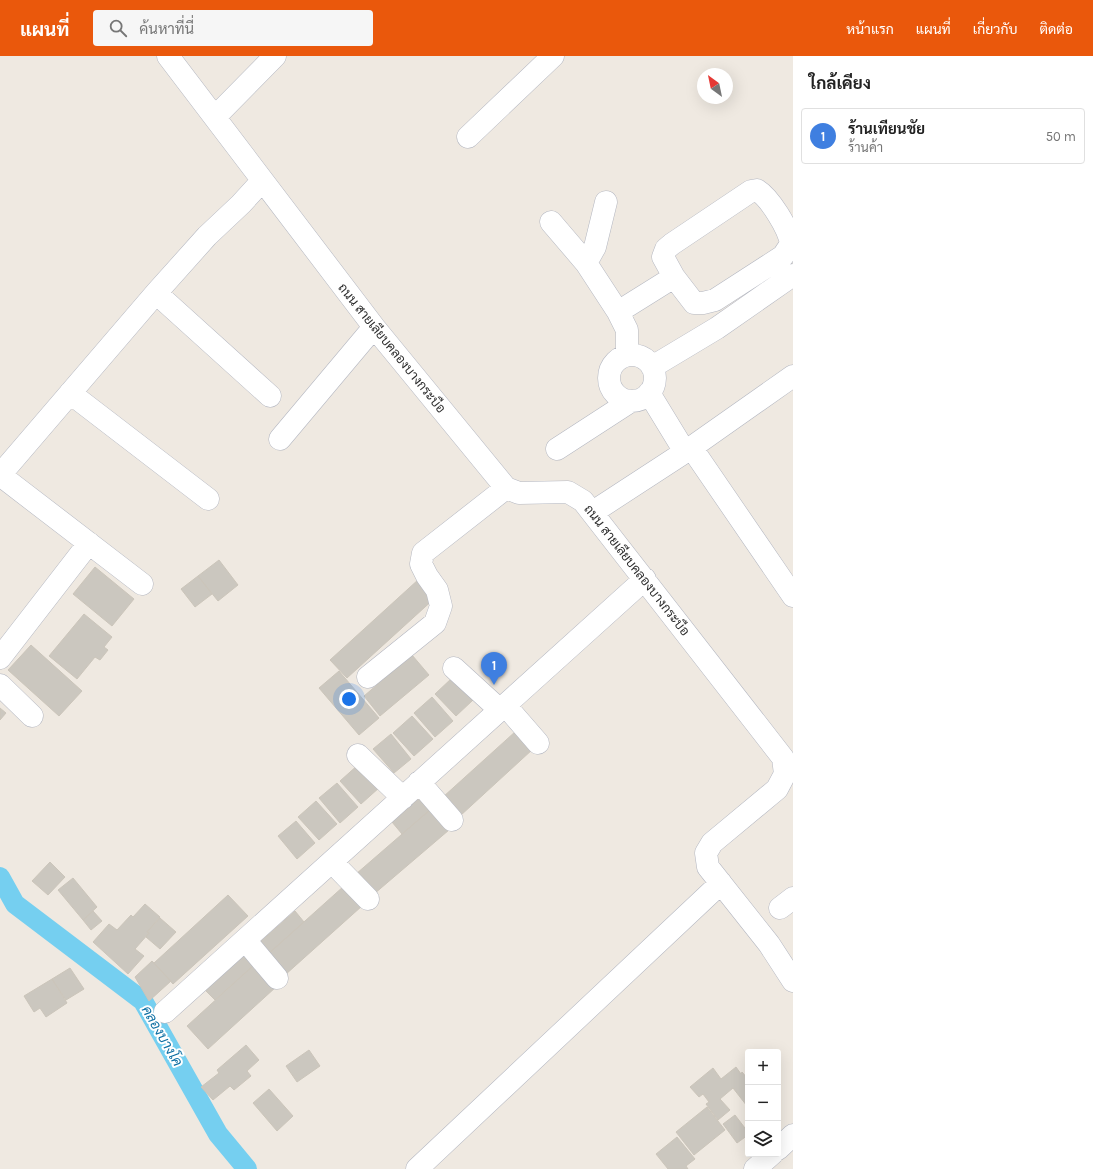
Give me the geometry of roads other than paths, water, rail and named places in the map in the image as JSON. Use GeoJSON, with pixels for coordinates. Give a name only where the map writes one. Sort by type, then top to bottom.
{"type":"FeatureCollection","features":[{"type":"Feature","properties":{"kind":"street","name":"ถนน สายเลียบคลองบางกระบือ"},"geometry":{"type":"LineString","coordinates":[[168,56],[374,327],[506,488],[519,493],[568,492],[583,501],[645,578],[783,758],[785,774],[777,789],[712,843],[706,853],[708,867],[769,944],[793,981]]}},
{"type":"Feature","properties":{"kind":"street"},"geometry":{"type":"LineString","coordinates":[[215,117],[275,56]]}},
{"type":"Feature","properties":{"kind":"street"},"geometry":{"type":"LineString","coordinates":[[468,137],[553,56]]}},
{"type":"Feature","properties":{"kind":"street"},"geometry":{"type":"LineString","coordinates":[[142,584],[0,475],[156,293],[207,236],[241,204],[262,181]]}},
{"type":"Feature","properties":{"kind":"street"},"geometry":{"type":"LineString","coordinates":[[757,190],[762,193],[787,216],[791,244],[783,256],[715,300],[703,303],[694,303],[674,277],[663,258],[666,249],[672,244],[751,191],[757,190]]}},
{"type":"Feature","properties":{"kind":"street"},"geometry":{"type":"LineString","coordinates":[[586,263],[595,247],[606,202]]}},
{"type":"Feature","properties":{"kind":"street"},"geometry":{"type":"LineString","coordinates":[[551,222],[586,263],[618,312],[627,330],[627,355]]}},
{"type":"Feature","properties":{"kind":"street"},"geometry":{"type":"LineString","coordinates":[[652,367],[717,328],[793,275]]}},
{"type":"Feature","properties":{"kind":"street"},"geometry":{"type":"LineString","coordinates":[[618,312],[674,277]]}},
{"type":"Feature","properties":{"kind":"street"},"geometry":{"type":"LineString","coordinates":[[156,293],[270,396]]}},
{"type":"Feature","properties":{"kind":"street"},"geometry":{"type":"LineString","coordinates":[[280,439],[374,327]]}},
{"type":"Feature","properties":{"kind":"street"},"geometry":{"type":"LineString","coordinates":[[558,449],[640,397],[654,384],[654,372],[648,361],[635,355],[627,355],[621,358],[612,367],[609,380],[614,392],[624,400],[640,397]]}},
{"type":"Feature","properties":{"kind":"street"},"geometry":{"type":"LineString","coordinates":[[593,512],[790,385]]}},
{"type":"Feature","properties":{"kind":"street"},"geometry":{"type":"LineString","coordinates":[[70,393],[208,499]]}},
{"type":"Feature","properties":{"kind":"street"},"geometry":{"type":"LineString","coordinates":[[640,397],[688,450],[793,596]]}},
{"type":"Feature","properties":{"kind":"street"},"geometry":{"type":"LineString","coordinates":[[368,677],[435,623],[441,606],[437,590],[421,564],[423,553],[506,488]]}},
{"type":"Feature","properties":{"kind":"street"},"geometry":{"type":"LineString","coordinates":[[0,658],[89,543]]}},
{"type":"Feature","properties":{"kind":"street"},"geometry":{"type":"LineString","coordinates":[[165,1012],[645,578]]}},
{"type":"Feature","properties":{"kind":"street"},"geometry":{"type":"LineString","coordinates":[[454,668],[502,707],[538,743]]}},
{"type":"Feature","properties":{"kind":"street"},"geometry":{"type":"LineString","coordinates":[[0,685],[32,716]]}},
{"type":"Feature","properties":{"kind":"street"},"geometry":{"type":"LineString","coordinates":[[358,755],[402,798]]}},
{"type":"Feature","properties":{"kind":"street"},"geometry":{"type":"LineString","coordinates":[[419,782],[452,820]]}},
{"type":"Feature","properties":{"kind":"street"},"geometry":{"type":"LineString","coordinates":[[332,862],[368,899]]}},
{"type":"Feature","properties":{"kind":"street"},"geometry":{"type":"LineString","coordinates":[[417,1169],[721,883]]}},
{"type":"Feature","properties":{"kind":"street"},"geometry":{"type":"LineString","coordinates":[[245,940],[277,978]]}},
{"type":"Feature","properties":{"kind":"street"},"geometry":{"type":"LineString","coordinates":[[781,1146],[793,1135]]}},
{"type":"Feature","properties":{"kind":"street"},"geometry":{"type":"LineString","coordinates":[[755,1169],[769,1157]]}},
{"type":"Feature","properties":{"kind":"waterway","name":"คลองบางโค"},"geometry":{"type":"LineString","coordinates":[[0,877],[15,904],[143,1001],[218,1134],[247,1169]]}},
{"type":"Feature","properties":{"kind":"waterway","name":"คลองบางโค"},"geometry":{"type":"LineString","coordinates":[[0,886],[3,883]]}},
{"type":"Feature","properties":{"kind":"place","name":"ร้านเทียนชัย"},"geometry":{"type":"Point","coordinates":[494,685]}}]}
